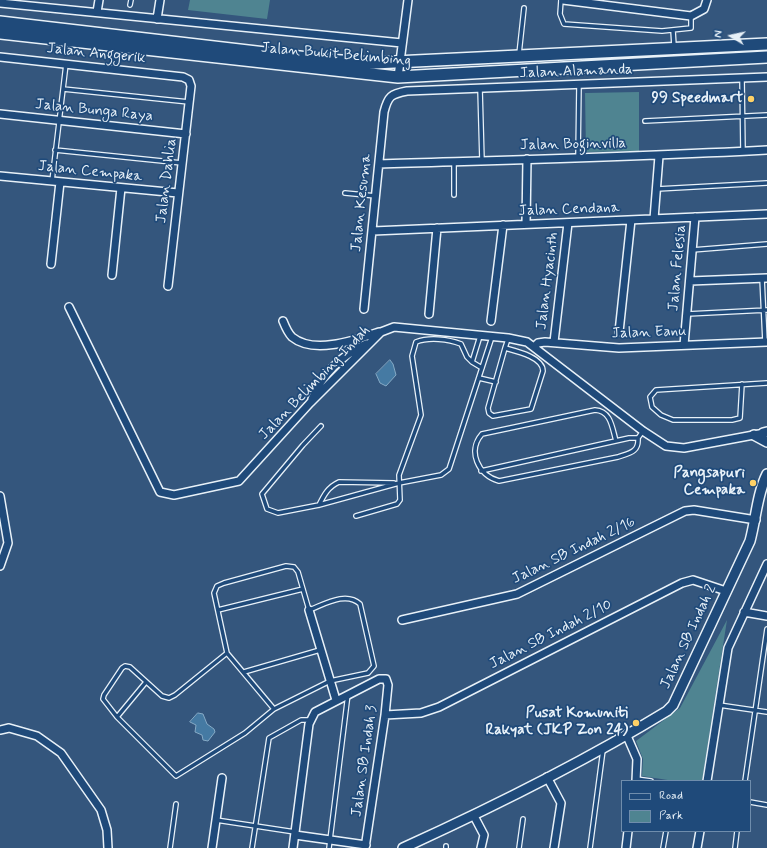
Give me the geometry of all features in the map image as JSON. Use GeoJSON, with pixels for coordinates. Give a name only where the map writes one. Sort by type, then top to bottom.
{"type":"FeatureCollection","features":[{"type":"Feature","properties":{"kind":"main road","name":"Jalan Bukit Belimbing"},"geometry":{"type":"LineString","coordinates":[[0,22],[325,60],[400,63],[518,55],[767,44]]}},
{"type":"Feature","properties":{"kind":"main road","name":"Jalan Bukit Belimbing"},"geometry":{"type":"LineString","coordinates":[[0,33],[398,77],[767,57]]}},
{"type":"Feature","properties":{"kind":"street"},"geometry":{"type":"LineString","coordinates":[[97,12],[99,0]]}},
{"type":"Feature","properties":{"kind":"street"},"geometry":{"type":"LineString","coordinates":[[157,19],[160,0]]}},
{"type":"Feature","properties":{"kind":"street"},"geometry":{"type":"LineString","coordinates":[[398,77],[408,0]]}},
{"type":"Feature","properties":{"kind":"street"},"geometry":{"type":"LineString","coordinates":[[562,0],[603,2],[691,16],[704,9],[707,0]]}},
{"type":"Feature","properties":{"kind":"street"},"geometry":{"type":"LineString","coordinates":[[0,3],[37,3],[157,19],[402,43]]}},
{"type":"Feature","properties":{"kind":"street","name":"Jalan Anggerik"},"geometry":{"type":"LineString","coordinates":[[0,57],[183,77],[189,80]]}},
{"type":"Feature","properties":{"kind":"street","name":"Jalan Alamanda"},"geometry":{"type":"LineString","coordinates":[[388,99],[395,93],[407,91],[767,77]]}},
{"type":"Feature","properties":{"kind":"street","name":"Jalan Dahlia"},"geometry":{"type":"LineString","coordinates":[[168,286],[191,86],[189,80]]}},
{"type":"Feature","properties":{"kind":"street","name":"Jalan Kesuma"},"geometry":{"type":"LineString","coordinates":[[364,309],[384,112],[388,99]]}},
{"type":"Feature","properties":{"kind":"street","name":"Jalan Bunga Raya"},"geometry":{"type":"LineString","coordinates":[[0,114],[186,134]]}},
{"type":"Feature","properties":{"kind":"street","name":"Jalan Boginvilla"},"geometry":{"type":"LineString","coordinates":[[379,164],[578,157],[659,156],[767,150]]}},
{"type":"Feature","properties":{"kind":"street"},"geometry":{"type":"LineString","coordinates":[[654,219],[659,156]]}},
{"type":"Feature","properties":{"kind":"street"},"geometry":{"type":"LineString","coordinates":[[526,224],[527,159]]}},
{"type":"Feature","properties":{"kind":"street","name":"Jalan Cempaka"},"geometry":{"type":"LineString","coordinates":[[0,176],[178,193]]}},
{"type":"Feature","properties":{"kind":"street"},"geometry":{"type":"LineString","coordinates":[[51,264],[60,182]]}},
{"type":"Feature","properties":{"kind":"street"},"geometry":{"type":"LineString","coordinates":[[112,275],[121,188]]}},
{"type":"Feature","properties":{"kind":"street","name":"Jalan Cendana"},"geometry":{"type":"LineString","coordinates":[[373,231],[767,214]]}},
{"type":"Feature","properties":{"kind":"street","name":"Jalan Felesia"},"geometry":{"type":"LineString","coordinates":[[684,345],[695,218]]}},
{"type":"Feature","properties":{"kind":"street"},"geometry":{"type":"LineString","coordinates":[[619,332],[631,220]]}},
{"type":"Feature","properties":{"kind":"street","name":"Jalan Hyacinth"},"geometry":{"type":"LineString","coordinates":[[554,342],[568,223]]}},
{"type":"Feature","properties":{"kind":"street"},"geometry":{"type":"LineString","coordinates":[[491,321],[503,225]]}},
{"type":"Feature","properties":{"kind":"street"},"geometry":{"type":"LineString","coordinates":[[428,314],[437,228]]}},
{"type":"Feature","properties":{"kind":"street"},"geometry":{"type":"LineString","coordinates":[[690,281],[765,278]]}},
{"type":"Feature","properties":{"kind":"street","name":"Jalan Belimbing Indah"},"geometry":{"type":"LineString","coordinates":[[69,307],[160,492],[174,496],[239,481],[310,403],[371,341],[381,332],[394,327],[519,339],[534,347],[643,431],[666,446],[684,448],[763,433]]}},
{"type":"Feature","properties":{"kind":"street"},"geometry":{"type":"LineString","coordinates":[[283,321],[291,336],[299,341],[316,345],[333,345],[381,332]]}},
{"type":"Feature","properties":{"kind":"street","name":"Jalan Eanu"},"geometry":{"type":"LineString","coordinates":[[534,347],[538,343],[554,342],[620,348],[766,342]]}},
{"type":"Feature","properties":{"kind":"street"},"geometry":{"type":"LineString","coordinates":[[763,433],[767,442]]}},
{"type":"Feature","properties":{"kind":"street","name":"Jalan SB Indah 2"},"geometry":{"type":"LineString","coordinates":[[403,848],[474,816],[627,736],[667,711],[673,705],[750,541],[756,520],[761,487],[767,474]]}},
{"type":"Feature","properties":{"kind":"street"},"geometry":{"type":"LineString","coordinates":[[0,496],[8,543],[0,566]]}},
{"type":"Feature","properties":{"kind":"street","name":"Jalan SB Indah 2/16"},"geometry":{"type":"LineString","coordinates":[[402,620],[517,594],[685,512],[694,510],[756,520]]}},
{"type":"Feature","properties":{"kind":"street"},"geometry":{"type":"LineString","coordinates":[[707,780],[728,648],[744,612],[763,580],[767,564]]}},
{"type":"Feature","properties":{"kind":"street","name":"Jalan SB Indah 2/10"},"geometry":{"type":"LineString","coordinates":[[385,715],[421,713],[439,706],[682,583],[692,580],[726,591]]}},
{"type":"Feature","properties":{"kind":"street"},"geometry":{"type":"LineString","coordinates":[[309,610],[336,700]]}},
{"type":"Feature","properties":{"kind":"street"},"geometry":{"type":"LineString","coordinates":[[744,612],[767,616]]}},
{"type":"Feature","properties":{"kind":"street","name":"Jalan SB Indah 3"},"geometry":{"type":"LineString","coordinates":[[348,694],[379,679],[386,679],[388,685],[385,715],[365,847]]}},
{"type":"Feature","properties":{"kind":"street"},"geometry":{"type":"LineString","coordinates":[[293,848],[310,720],[315,712],[348,694]]}},
{"type":"Feature","properties":{"kind":"street"},"geometry":{"type":"LineString","coordinates":[[0,730],[9,728],[37,736],[61,753],[101,810],[107,830],[108,848]]}},
{"type":"Feature","properties":{"kind":"street"},"geometry":{"type":"LineString","coordinates":[[627,736],[637,759],[636,780]]}},
{"type":"Feature","properties":{"kind":"street"},"geometry":{"type":"LineString","coordinates":[[548,777],[561,803],[554,848]]}},
{"type":"Feature","properties":{"kind":"street"},"geometry":{"type":"LineString","coordinates":[[212,848],[222,778]]}},
{"type":"Feature","properties":{"kind":"street"},"geometry":{"type":"LineString","coordinates":[[474,816],[484,835],[481,848]]}},
{"type":"Feature","properties":{"kind":"street"},"geometry":{"type":"LineString","coordinates":[[626,848],[628,832]]}},
{"type":"Feature","properties":{"kind":"street"},"geometry":{"type":"LineString","coordinates":[[697,848],[700,832]]}},
{"type":"Feature","properties":{"kind":"street"},"geometry":{"type":"LineString","coordinates":[[295,834],[365,847]]}},
{"type":"Feature","properties":{"kind":"lane"},"geometry":{"type":"LineString","coordinates":[[130,5],[131,0]]}},
{"type":"Feature","properties":{"kind":"lane"},"geometry":{"type":"LineString","coordinates":[[562,0],[560,14],[564,24],[673,30],[691,28],[691,16]]}},
{"type":"Feature","properties":{"kind":"lane"},"geometry":{"type":"LineString","coordinates":[[518,55],[524,8]]}},
{"type":"Feature","properties":{"kind":"lane"},"geometry":{"type":"LineString","coordinates":[[673,30],[674,49]]}},
{"type":"Feature","properties":{"kind":"lane"},"geometry":{"type":"LineString","coordinates":[[52,181],[66,64]]}},
{"type":"Feature","properties":{"kind":"lane"},"geometry":{"type":"LineString","coordinates":[[742,78],[743,152]]}},
{"type":"Feature","properties":{"kind":"lane"},"geometry":{"type":"LineString","coordinates":[[578,157],[579,85]]}},
{"type":"Feature","properties":{"kind":"lane"},"geometry":{"type":"LineString","coordinates":[[480,89],[482,161]]}},
{"type":"Feature","properties":{"kind":"lane"},"geometry":{"type":"LineString","coordinates":[[63,90],[189,102]]}},
{"type":"Feature","properties":{"kind":"lane"},"geometry":{"type":"LineString","coordinates":[[645,121],[767,115]]}},
{"type":"Feature","properties":{"kind":"lane"},"geometry":{"type":"LineString","coordinates":[[55,150],[182,163]]}},
{"type":"Feature","properties":{"kind":"lane"},"geometry":{"type":"LineString","coordinates":[[454,162],[454,195]]}},
{"type":"Feature","properties":{"kind":"lane"},"geometry":{"type":"LineString","coordinates":[[657,189],[767,183]]}},
{"type":"Feature","properties":{"kind":"lane"},"geometry":{"type":"LineString","coordinates":[[346,193],[376,196]]}},
{"type":"Feature","properties":{"kind":"lane"},"geometry":{"type":"LineString","coordinates":[[692,250],[767,244]]}},
{"type":"Feature","properties":{"kind":"lane"},"geometry":{"type":"LineString","coordinates":[[765,278],[766,342]]}},
{"type":"Feature","properties":{"kind":"lane"},"geometry":{"type":"LineString","coordinates":[[687,314],[765,310]]}},
{"type":"Feature","properties":{"kind":"lane"},"geometry":{"type":"LineString","coordinates":[[472,362],[480,336]]}},
{"type":"Feature","properties":{"kind":"lane"},"geometry":{"type":"LineString","coordinates":[[321,426],[262,494],[266,509],[278,513],[319,505],[399,483],[441,475],[450,469],[492,337]]}},
{"type":"Feature","properties":{"kind":"lane"},"geometry":{"type":"LineString","coordinates":[[505,348],[527,354],[543,368],[534,406],[528,410],[493,416],[489,413],[488,408],[496,382],[505,348],[508,338]]}},
{"type":"Feature","properties":{"kind":"lane"},"geometry":{"type":"LineString","coordinates":[[356,516],[397,504],[400,500],[399,475],[421,415],[412,356],[416,342],[423,339],[456,342],[461,344],[467,357],[472,362],[482,368]]}},
{"type":"Feature","properties":{"kind":"lane"},"geometry":{"type":"LineString","coordinates":[[479,378],[496,382]]}},
{"type":"Feature","properties":{"kind":"lane"},"geometry":{"type":"LineString","coordinates":[[742,384],[740,418],[732,420],[673,420],[661,415],[652,407],[650,397],[656,390],[742,384],[767,384]]}},
{"type":"Feature","properties":{"kind":"lane"},"geometry":{"type":"LineString","coordinates":[[616,441],[608,415],[602,411],[594,410],[482,434],[477,440],[475,450],[477,463],[482,471],[489,478],[498,481],[618,457],[634,452],[638,445],[638,438],[643,431]]}},
{"type":"Feature","properties":{"kind":"lane"},"geometry":{"type":"LineString","coordinates":[[482,471],[616,441],[638,438]]}},
{"type":"Feature","properties":{"kind":"lane"},"geometry":{"type":"LineString","coordinates":[[319,505],[324,494],[338,482],[399,483]]}},
{"type":"Feature","properties":{"kind":"lane"},"geometry":{"type":"LineString","coordinates":[[227,653],[169,698],[162,696],[130,667],[125,666],[122,668],[104,695],[103,700],[117,717],[176,776],[245,733],[274,709],[330,681],[368,673],[374,666],[360,604],[354,599],[345,597],[309,610],[298,572],[294,567],[286,566],[217,586],[214,593],[227,653],[274,709]]}},
{"type":"Feature","properties":{"kind":"lane"},"geometry":{"type":"LineString","coordinates":[[218,610],[303,589]]}},
{"type":"Feature","properties":{"kind":"lane"},"geometry":{"type":"LineString","coordinates":[[745,780],[767,629]]}},
{"type":"Feature","properties":{"kind":"lane"},"geometry":{"type":"LineString","coordinates":[[244,672],[320,650]]}},
{"type":"Feature","properties":{"kind":"lane"},"geometry":{"type":"LineString","coordinates":[[117,717],[146,682]]}},
{"type":"Feature","properties":{"kind":"lane"},"geometry":{"type":"LineString","coordinates":[[329,848],[348,694]]}},
{"type":"Feature","properties":{"kind":"lane"},"geometry":{"type":"LineString","coordinates":[[718,705],[767,712]]}},
{"type":"Feature","properties":{"kind":"lane"},"geometry":{"type":"LineString","coordinates":[[252,848],[269,738],[301,720],[310,720]]}},
{"type":"Feature","properties":{"kind":"lane"},"geometry":{"type":"LineString","coordinates":[[590,848],[604,748]]}},
{"type":"Feature","properties":{"kind":"lane"},"geometry":{"type":"LineString","coordinates":[[751,802],[767,805]]}},
{"type":"Feature","properties":{"kind":"lane"},"geometry":{"type":"LineString","coordinates":[[170,848],[176,804]]}},
{"type":"Feature","properties":{"kind":"lane"},"geometry":{"type":"LineString","coordinates":[[519,848],[523,819]]}},
{"type":"Feature","properties":{"kind":"lane"},"geometry":{"type":"LineString","coordinates":[[216,820],[295,834]]}},
{"type":"Feature","properties":{"kind":"lane"},"geometry":{"type":"LineString","coordinates":[[663,848],[666,832]]}},
{"type":"Feature","properties":{"kind":"lane"},"geometry":{"type":"LineString","coordinates":[[735,848],[737,832]]}},
{"type":"Feature","properties":{"kind":"green space"},"geometry":{"type":"Polygon","coordinates":[[[190,0],[270,0],[267,19],[188,10],[190,0]]]}},
{"type":"Feature","properties":{"kind":"green space"},"geometry":{"type":"Polygon","coordinates":[[[639,92],[639,151],[586,152],[585,93],[639,92]]]}},
{"type":"Feature","properties":{"kind":"green space"},"geometry":{"type":"Polygon","coordinates":[[[727,620],[702,780],[668,780],[642,776],[643,759],[636,741],[680,708],[727,620]]]}},
{"type":"Feature","properties":{"kind":"water"},"geometry":{"type":"Polygon","coordinates":[[[390,360],[393,364],[396,375],[386,386],[380,383],[376,374],[390,360]]]}},
{"type":"Feature","properties":{"kind":"water"},"geometry":{"type":"Polygon","coordinates":[[[198,713],[203,714],[207,724],[214,729],[215,732],[208,741],[203,740],[202,735],[195,732],[196,725],[190,722],[198,713]]]}},
{"type":"Feature","properties":{"kind":"place","name":"99 Speedmart"},"geometry":{"type":"Point","coordinates":[751,99]}},
{"type":"Feature","properties":{"kind":"place","name":"Pangsapuri Cempaka"},"geometry":{"type":"Point","coordinates":[753,483]}},
{"type":"Feature","properties":{"kind":"place","name":"Pusat Komuniti Rakyat (JKP Zon 24)"},"geometry":{"type":"Point","coordinates":[636,723]}}]}
